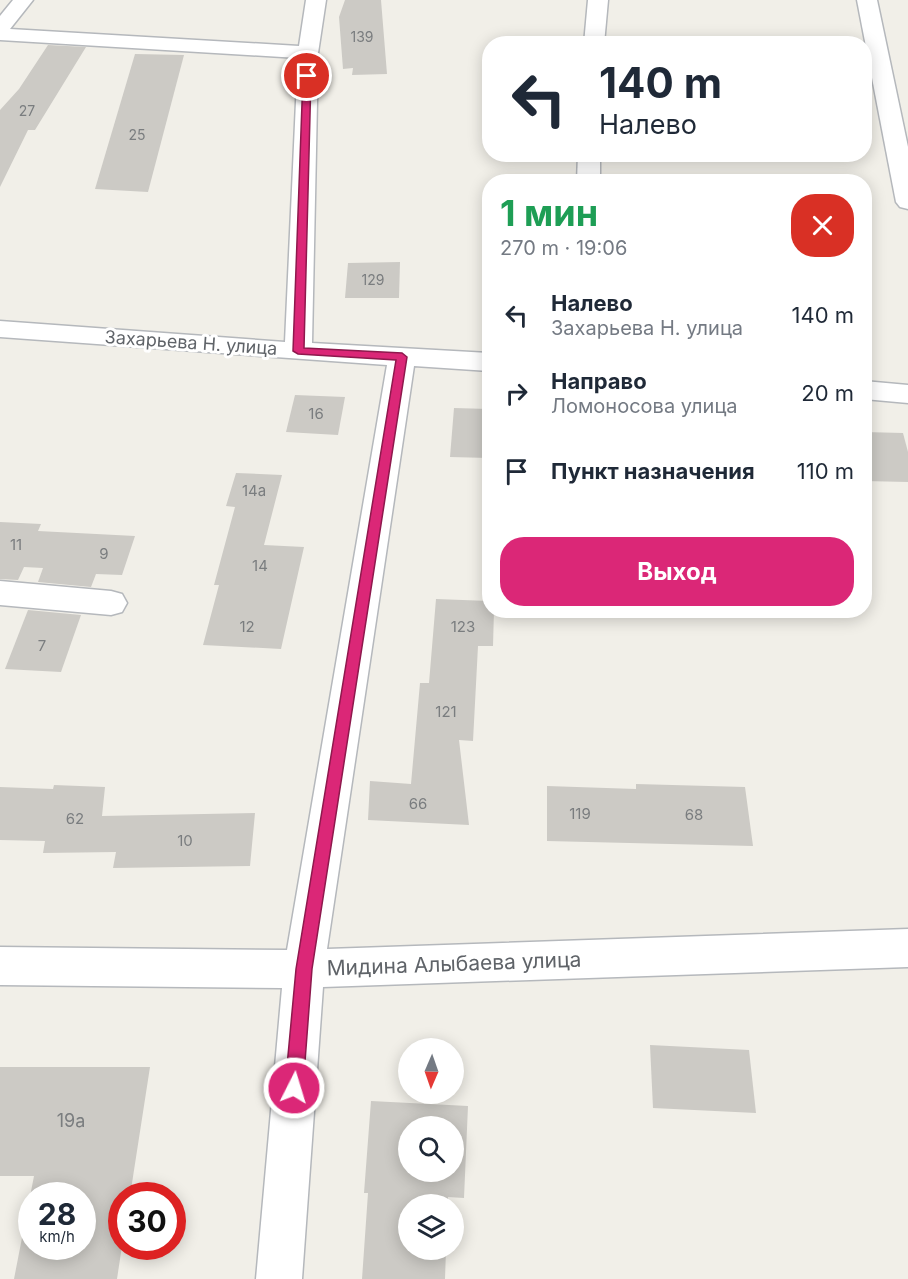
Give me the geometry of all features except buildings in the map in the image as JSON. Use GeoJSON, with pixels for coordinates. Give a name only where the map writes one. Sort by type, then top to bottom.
{"type":"FeatureCollection","features":[{"type":"Feature","properties":{"kind":"street"},"geometry":{"type":"LineString","coordinates":[[298,351],[308,54],[316,0]]}},
{"type":"Feature","properties":{"kind":"street"},"geometry":{"type":"LineString","coordinates":[[595,36],[598,0]]}},
{"type":"Feature","properties":{"kind":"street"},"geometry":{"type":"LineString","coordinates":[[867,0],[886,103],[908,202]]}},
{"type":"Feature","properties":{"kind":"street"},"geometry":{"type":"LineString","coordinates":[[0,29],[14,4]]}},
{"type":"Feature","properties":{"kind":"street"},"geometry":{"type":"LineString","coordinates":[[0,34],[308,54]]}},
{"type":"Feature","properties":{"kind":"street"},"geometry":{"type":"LineString","coordinates":[[886,103],[908,104]]}},
{"type":"Feature","properties":{"kind":"street","name":"Захарьева Н. улица"},"geometry":{"type":"LineString","coordinates":[[0,329],[298,351],[482,362]]}},
{"type":"Feature","properties":{"kind":"street"},"geometry":{"type":"LineString","coordinates":[[279,1279],[304,969],[402,357]]}},
{"type":"Feature","properties":{"kind":"street"},"geometry":{"type":"LineString","coordinates":[[872,391],[908,394]]}},
{"type":"Feature","properties":{"kind":"street"},"geometry":{"type":"LineString","coordinates":[[0,592],[111,603]]}},
{"type":"Feature","properties":{"kind":"street","name":"Мидина Алыбаева улица"},"geometry":{"type":"LineString","coordinates":[[0,966],[304,969],[908,948]]}},
{"type":"Feature","properties":{"kind":"route"},"geometry":{"type":"LineString","coordinates":[[294,1088],[304,969],[402,357],[298,351],[307,76]]}}]}
